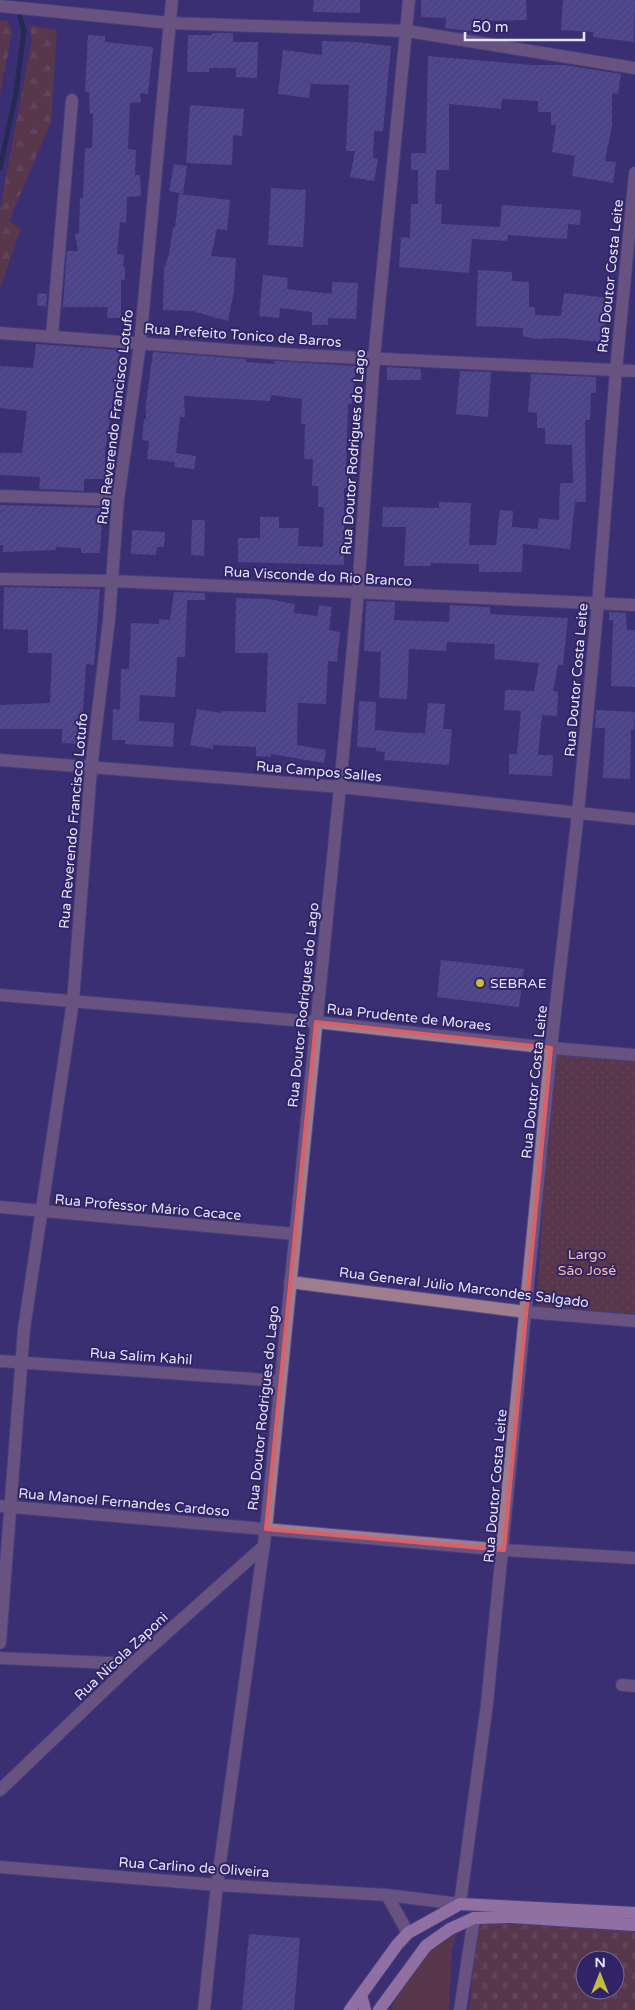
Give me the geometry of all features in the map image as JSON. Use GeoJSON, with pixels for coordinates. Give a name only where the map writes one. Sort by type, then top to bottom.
{"type":"FeatureCollection","features":[{"type":"Feature","properties":{"kind":"main road","name":"Rua Carlino de Oliveira"},"geometry":{"type":"LineString","coordinates":[[460,1904],[635,1913]]}},
{"type":"Feature","properties":{"kind":"main road"},"geometry":{"type":"LineString","coordinates":[[350,2010],[397,1944],[408,1933],[460,1904]]}},
{"type":"Feature","properties":{"kind":"main road"},"geometry":{"type":"LineString","coordinates":[[379,2010],[426,1946],[450,1929],[474,1918],[512,1917],[635,1925]]}},
{"type":"Feature","properties":{"kind":"main road"},"geometry":{"type":"LineString","coordinates":[[361,1995],[366,2010]]}},
{"type":"Feature","properties":{"kind":"street","name":"Rua Reverendo Francisco Lotufo"},"geometry":{"type":"LineString","coordinates":[[0,1643],[5,1507],[22,1363],[24,1329],[73,1001],[91,769],[112,581],[118,500],[140,344],[172,0]]}},
{"type":"Feature","properties":{"kind":"street","name":"Rua Doutor Rodrigues do Lago"},"geometry":{"type":"LineString","coordinates":[[204,2010],[217,1885],[266,1529],[340,787],[358,594],[374,358],[409,0]]}},
{"type":"Feature","properties":{"kind":"street"},"geometry":{"type":"LineString","coordinates":[[1,7],[170,23],[407,31],[635,68]]}},
{"type":"Feature","properties":{"kind":"street"},"geometry":{"type":"LineString","coordinates":[[52,336],[72,100]]}},
{"type":"Feature","properties":{"kind":"street","name":"Rua Doutor Costa Leite"},"geometry":{"type":"LineString","coordinates":[[460,1904],[488,1704],[504,1550],[551,1048],[578,813],[598,603],[616,370],[635,173]]}},
{"type":"Feature","properties":{"kind":"street","name":"Rua Prefeito Tonico de Barros"},"geometry":{"type":"LineString","coordinates":[[0,333],[140,344],[635,371]]}},
{"type":"Feature","properties":{"kind":"street"},"geometry":{"type":"LineString","coordinates":[[0,496],[118,500]]}},
{"type":"Feature","properties":{"kind":"street","name":"Rua Visconde do Rio Branco"},"geometry":{"type":"LineString","coordinates":[[0,579],[112,581],[358,594],[635,605]]}},
{"type":"Feature","properties":{"kind":"street","name":"Rua Campos Salles"},"geometry":{"type":"LineString","coordinates":[[0,760],[91,769],[340,787],[635,819]]}},
{"type":"Feature","properties":{"kind":"street","name":"Rua Prudente de Moraes"},"geometry":{"type":"LineString","coordinates":[[0,995],[316,1022],[551,1048],[635,1055]]}},
{"type":"Feature","properties":{"kind":"street","name":"Rua Professor Mário Cacace"},"geometry":{"type":"LineString","coordinates":[[0,1207],[294,1234]]}},
{"type":"Feature","properties":{"kind":"street","name":"Rua General Júlio Marcondes Salgado"},"geometry":{"type":"LineString","coordinates":[[290,1282],[526,1312],[635,1321]]}},
{"type":"Feature","properties":{"kind":"street","name":"Rua Salim Kahil"},"geometry":{"type":"LineString","coordinates":[[0,1361],[280,1381]]}},
{"type":"Feature","properties":{"kind":"street","name":"Rua Manoel Fernandes Cardoso"},"geometry":{"type":"LineString","coordinates":[[5,1507],[504,1550],[635,1558]]}},
{"type":"Feature","properties":{"kind":"street","name":"Rua Nicola Zaponi"},"geometry":{"type":"LineString","coordinates":[[0,1790],[132,1664],[264,1546]]}},
{"type":"Feature","properties":{"kind":"street"},"geometry":{"type":"LineString","coordinates":[[0,1658],[132,1664]]}},
{"type":"Feature","properties":{"kind":"street"},"geometry":{"type":"LineString","coordinates":[[622,1685],[635,1686]]}},
{"type":"Feature","properties":{"kind":"street","name":"Rua Carlino de Oliveira"},"geometry":{"type":"LineString","coordinates":[[0,1867],[217,1885],[387,1895],[460,1904]]}},
{"type":"Feature","properties":{"kind":"street"},"geometry":{"type":"LineString","coordinates":[[387,1895],[408,1933]]}},
{"type":"Feature","properties":{"kind":"street"},"geometry":{"type":"LineString","coordinates":[[460,2010],[474,1918]]}},
{"type":"Feature","properties":{"kind":"highlighted area"},"geometry":{"type":"Polygon","coordinates":[[[316,1022],[551,1048],[504,1550],[266,1529],[316,1022]]]}},
{"type":"Feature","properties":{"kind":"green space"},"geometry":{"type":"Polygon","coordinates":[[[0,20],[8,21],[12,33],[0,95],[0,20]]]}},
{"type":"Feature","properties":{"kind":"green space"},"geometry":{"type":"Polygon","coordinates":[[[29,25],[57,30],[51,122],[9,221],[21,229],[0,289],[0,208],[32,39],[29,25]]]}},
{"type":"Feature","properties":{"kind":"green space","name":"Largo São José"},"geometry":{"type":"Polygon","coordinates":[[[553,1054],[635,1062],[635,1314],[536,1307],[553,1054]]]}},
{"type":"Feature","properties":{"kind":"green space"},"geometry":{"type":"Polygon","coordinates":[[[491,1918],[635,1929],[635,2010],[469,2010],[477,1929],[491,1918]]]}},
{"type":"Feature","properties":{"kind":"green space"},"geometry":{"type":"Polygon","coordinates":[[[458,1931],[452,1949],[449,2010],[392,2010],[402,1989],[428,1953],[458,1931]]]}},
{"type":"Feature","properties":{"kind":"building"},"geometry":{"type":"Polygon","coordinates":[[[314,0],[360,0],[360,13],[313,12],[314,0]]]}},
{"type":"Feature","properties":{"kind":"building"},"geometry":{"type":"Polygon","coordinates":[[[421,0],[526,0],[527,20],[480,21],[479,32],[445,28],[446,18],[421,17],[421,0]]]}},
{"type":"Feature","properties":{"kind":"building"},"geometry":{"type":"Polygon","coordinates":[[[563,0],[635,0],[634,42],[593,37],[593,32],[561,30],[563,0]]]}},
{"type":"Feature","properties":{"kind":"building"},"geometry":{"type":"Polygon","coordinates":[[[212,33],[233,33],[233,42],[258,42],[257,78],[236,77],[236,68],[209,68],[209,72],[187,72],[188,35],[212,35],[212,33]]]}},
{"type":"Feature","properties":{"kind":"building"},"geometry":{"type":"Polygon","coordinates":[[[88,35],[105,36],[105,42],[153,47],[148,94],[140,93],[141,102],[130,103],[128,149],[136,150],[135,175],[140,175],[141,196],[127,197],[126,223],[120,222],[117,254],[124,255],[123,267],[125,267],[125,280],[121,280],[121,318],[107,318],[108,307],[63,307],[67,251],[78,251],[75,234],[79,233],[80,198],[83,198],[85,148],[92,148],[93,113],[90,114],[89,92],[85,92],[88,35]]]}},
{"type":"Feature","properties":{"kind":"building"},"geometry":{"type":"Polygon","coordinates":[[[322,41],[391,46],[383,131],[374,131],[373,158],[378,159],[374,181],[350,177],[355,151],[346,151],[349,85],[311,84],[309,98],[278,94],[283,50],[322,55],[322,41]]]}},
{"type":"Feature","properties":{"kind":"building"},"geometry":{"type":"Polygon","coordinates":[[[428,56],[532,65],[564,65],[621,74],[618,94],[612,93],[612,126],[605,161],[616,162],[613,183],[572,176],[575,156],[552,152],[556,125],[551,125],[551,112],[538,112],[538,101],[502,99],[501,109],[449,104],[449,170],[436,170],[435,204],[442,204],[441,224],[500,227],[502,205],[581,210],[580,225],[568,224],[567,239],[508,235],[507,241],[472,239],[469,273],[399,267],[401,237],[410,238],[411,204],[418,204],[418,170],[411,170],[411,153],[426,153],[428,56]]]}},
{"type":"Feature","properties":{"kind":"building"},"geometry":{"type":"Polygon","coordinates":[[[190,105],[244,109],[242,136],[233,135],[232,165],[186,163],[190,105]]]}},
{"type":"Feature","properties":{"kind":"building"},"geometry":{"type":"Polygon","coordinates":[[[174,164],[187,166],[183,194],[169,191],[174,164]]]}},
{"type":"Feature","properties":{"kind":"building"},"geometry":{"type":"Polygon","coordinates":[[[271,188],[306,190],[303,247],[268,245],[271,188]]]}},
{"type":"Feature","properties":{"kind":"building"},"geometry":{"type":"Polygon","coordinates":[[[179,194],[230,200],[227,230],[217,229],[211,256],[236,258],[234,291],[228,321],[192,311],[163,310],[164,269],[169,254],[173,227],[175,227],[179,194]]]}},
{"type":"Feature","properties":{"kind":"building"},"geometry":{"type":"Polygon","coordinates":[[[478,270],[512,272],[512,281],[529,282],[529,307],[535,307],[535,315],[561,316],[564,293],[609,298],[603,342],[560,338],[535,339],[523,336],[523,328],[476,326],[478,270]]]}},
{"type":"Feature","properties":{"kind":"building"},"geometry":{"type":"Polygon","coordinates":[[[263,275],[288,278],[287,289],[332,294],[332,282],[358,283],[356,319],[328,318],[328,325],[312,325],[312,312],[280,308],[279,318],[259,316],[263,275]]]}},
{"type":"Feature","properties":{"kind":"building"},"geometry":{"type":"Polygon","coordinates":[[[38,293],[47,294],[46,307],[37,305],[38,293]]]}},
{"type":"Feature","properties":{"kind":"building"},"geometry":{"type":"Polygon","coordinates":[[[36,344],[120,350],[105,453],[105,479],[84,479],[84,491],[39,489],[40,477],[0,475],[0,453],[22,453],[27,411],[0,408],[0,366],[33,368],[36,344]]]}},
{"type":"Feature","properties":{"kind":"building"},"geometry":{"type":"Polygon","coordinates":[[[153,352],[246,359],[246,362],[274,364],[275,361],[356,366],[352,404],[348,404],[346,468],[348,469],[347,488],[344,488],[344,565],[238,562],[238,538],[260,538],[260,517],[279,517],[279,528],[299,528],[298,546],[323,547],[324,507],[318,507],[318,486],[312,486],[313,459],[304,459],[305,424],[301,424],[302,399],[271,395],[270,401],[184,396],[185,417],[180,417],[176,453],[196,456],[194,469],[174,467],[175,462],[147,459],[149,441],[142,440],[153,352]]]}},
{"type":"Feature","properties":{"kind":"building"},"geometry":{"type":"Polygon","coordinates":[[[387,367],[421,369],[421,380],[387,380],[387,367]]]}},
{"type":"Feature","properties":{"kind":"building"},"geometry":{"type":"Polygon","coordinates":[[[460,371],[491,372],[488,417],[456,414],[460,371]]]}},
{"type":"Feature","properties":{"kind":"building"},"geometry":{"type":"Polygon","coordinates":[[[531,374],[596,377],[596,393],[591,393],[590,420],[585,420],[586,502],[575,502],[570,549],[523,544],[522,572],[479,572],[479,564],[431,563],[431,566],[404,566],[406,527],[382,527],[383,507],[439,508],[439,502],[471,503],[469,545],[496,545],[500,510],[513,511],[512,527],[538,529],[539,518],[559,520],[560,483],[573,483],[572,445],[545,444],[545,428],[537,428],[537,413],[528,412],[531,374]]]}},
{"type":"Feature","properties":{"kind":"building"},"geometry":{"type":"Polygon","coordinates":[[[0,505],[105,508],[104,518],[102,518],[100,553],[81,553],[81,548],[56,547],[56,550],[3,552],[3,545],[0,545],[0,505]]]}},
{"type":"Feature","properties":{"kind":"building"},"geometry":{"type":"Polygon","coordinates":[[[192,520],[205,520],[204,556],[191,555],[192,520]]]}},
{"type":"Feature","properties":{"kind":"building"},"geometry":{"type":"Polygon","coordinates":[[[132,530],[165,532],[164,547],[157,547],[156,555],[131,554],[132,530]]]}},
{"type":"Feature","properties":{"kind":"building"},"geometry":{"type":"Polygon","coordinates":[[[4,587],[100,589],[94,665],[86,664],[81,744],[62,743],[62,729],[0,729],[0,705],[50,703],[52,653],[28,653],[28,630],[3,629],[4,587]]]}},
{"type":"Feature","properties":{"kind":"building"},"geometry":{"type":"Polygon","coordinates":[[[174,592],[205,593],[205,600],[187,600],[185,657],[177,657],[175,697],[140,695],[139,721],[174,723],[173,747],[125,744],[125,740],[112,740],[113,709],[120,710],[121,669],[129,669],[131,623],[159,624],[159,619],[170,620],[174,592]]]}},
{"type":"Feature","properties":{"kind":"building"},"geometry":{"type":"Polygon","coordinates":[[[236,598],[268,599],[295,604],[294,613],[317,616],[319,605],[332,607],[329,630],[340,632],[337,662],[328,661],[326,704],[298,703],[297,745],[326,750],[324,763],[271,754],[271,757],[256,756],[256,747],[213,745],[213,749],[190,745],[197,709],[221,713],[221,711],[266,712],[268,653],[235,653],[236,598]]]}},
{"type":"Feature","properties":{"kind":"building"},"geometry":{"type":"Polygon","coordinates":[[[366,601],[395,602],[394,620],[449,622],[450,605],[490,607],[490,614],[568,618],[563,665],[558,665],[553,691],[558,692],[557,716],[542,715],[538,755],[553,755],[552,776],[509,774],[509,754],[517,754],[521,711],[504,710],[505,690],[534,691],[539,663],[494,659],[495,644],[447,642],[446,651],[409,649],[407,699],[379,698],[381,652],[364,651],[366,601]]]}},
{"type":"Feature","properties":{"kind":"building"},"geometry":{"type":"Polygon","coordinates":[[[609,612],[626,613],[627,630],[635,630],[635,687],[611,686],[613,620],[609,620],[609,612]]]}},
{"type":"Feature","properties":{"kind":"building"},"geometry":{"type":"Polygon","coordinates":[[[359,701],[376,702],[375,730],[411,733],[425,733],[428,703],[445,704],[443,729],[452,729],[449,765],[384,760],[385,752],[376,751],[376,748],[357,747],[359,701]]]}},
{"type":"Feature","properties":{"kind":"building"},"geometry":{"type":"Polygon","coordinates":[[[596,710],[635,712],[634,730],[631,730],[630,779],[603,778],[605,728],[595,728],[596,710]]]}},
{"type":"Feature","properties":{"kind":"building","name":"SEBRAE"},"geometry":{"type":"Polygon","coordinates":[[[441,960],[524,969],[519,1007],[437,997],[441,960]]]}},
{"type":"Feature","properties":{"kind":"building"},"geometry":{"type":"Polygon","coordinates":[[[249,1934],[300,1938],[294,2010],[242,2010],[249,1934]]]}},
{"type":"Feature","properties":{"kind":"waterway"},"geometry":{"type":"LineString","coordinates":[[0,168],[16,93],[24,31],[15,0]]}},
{"type":"Feature","properties":{"kind":"place","name":"SEBRAE"},"geometry":{"type":"Point","coordinates":[480,983]}}]}
